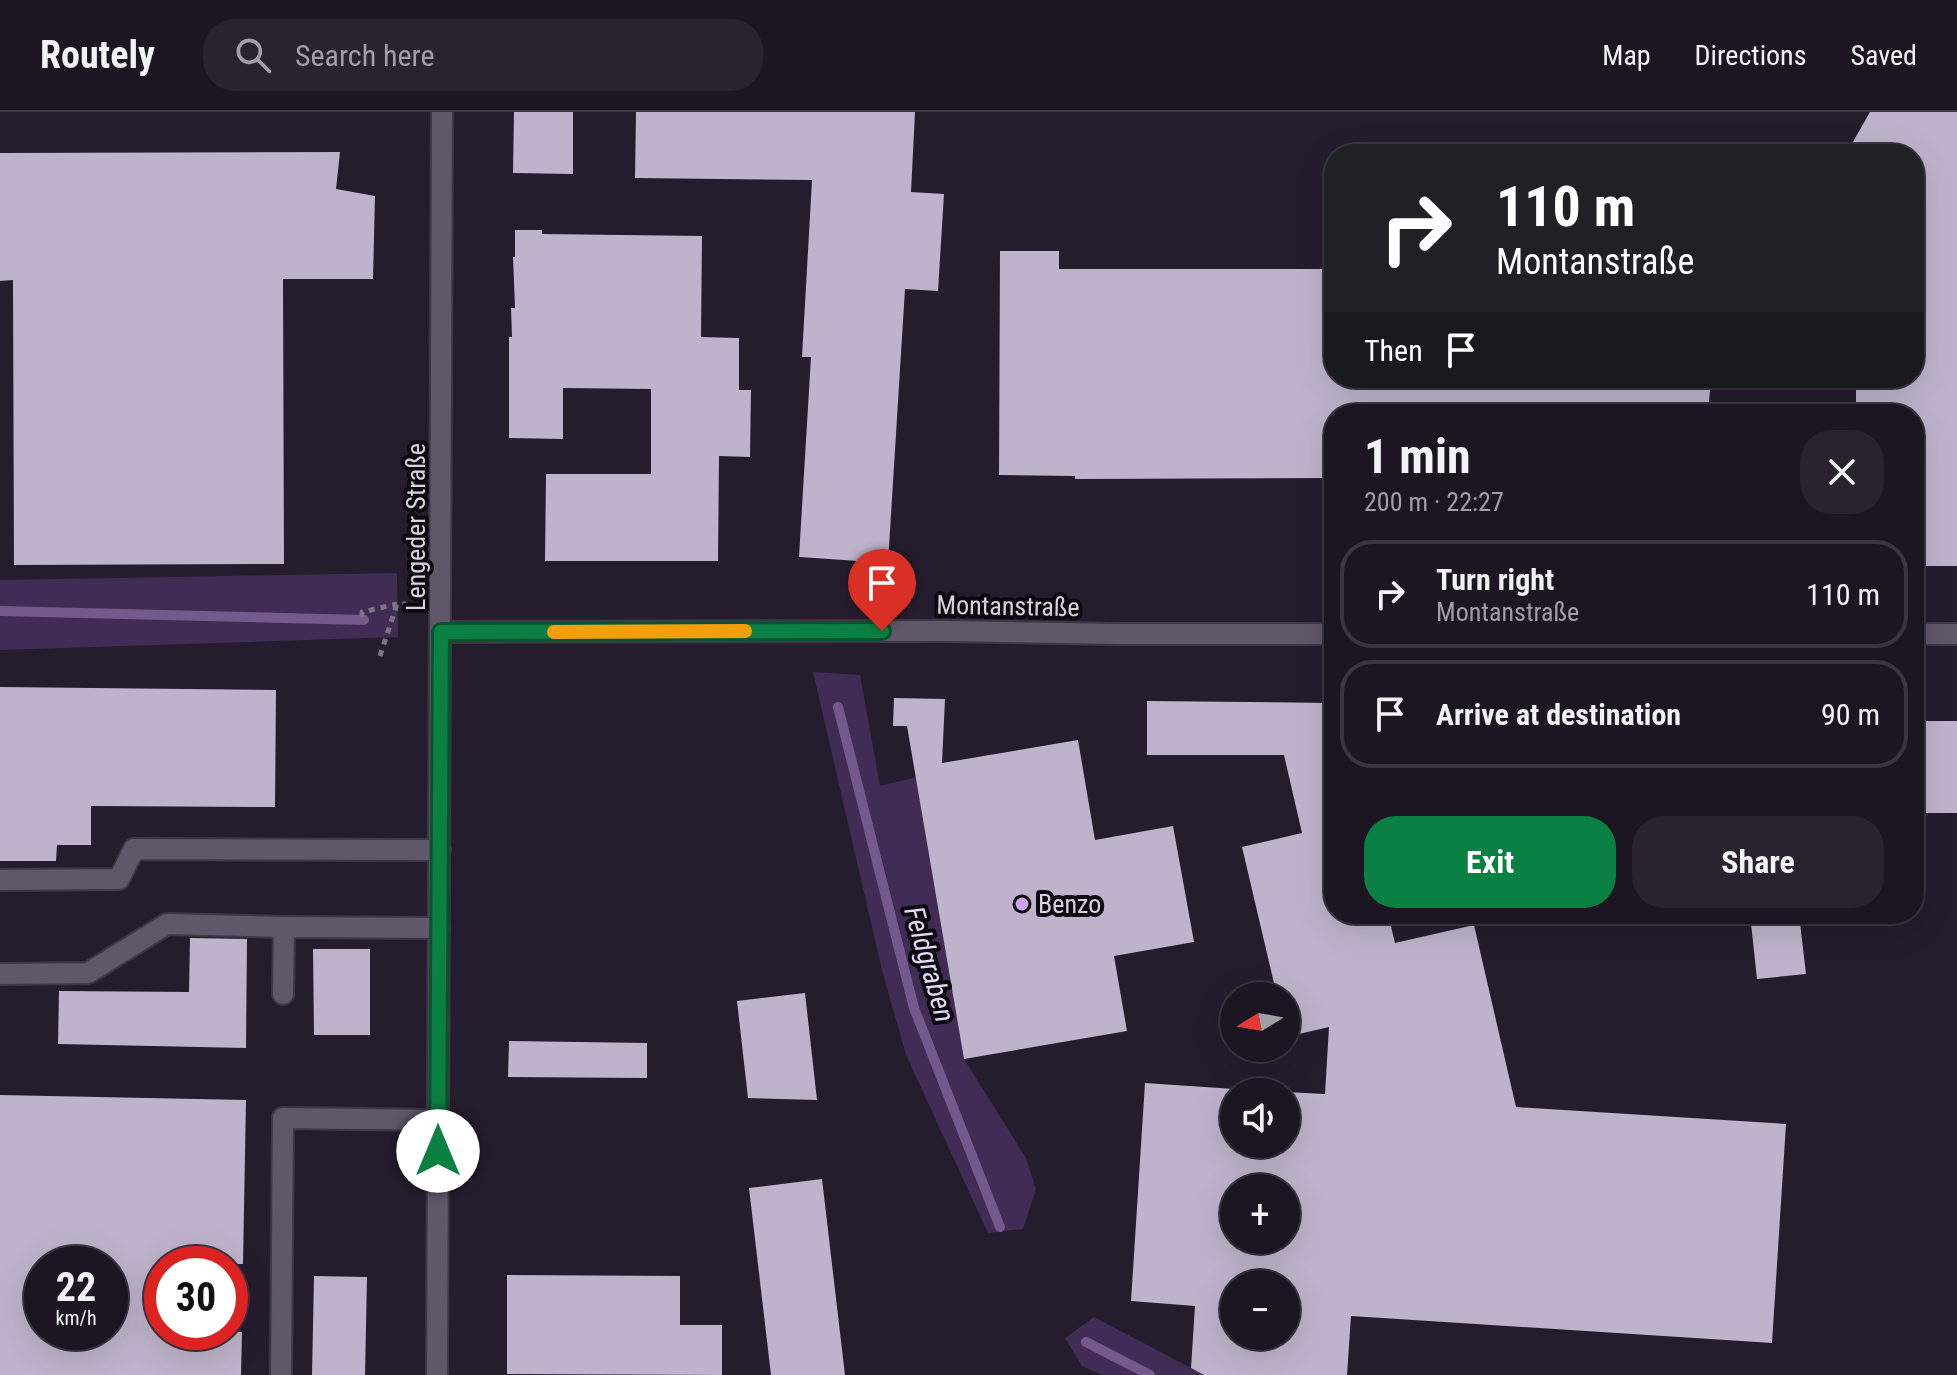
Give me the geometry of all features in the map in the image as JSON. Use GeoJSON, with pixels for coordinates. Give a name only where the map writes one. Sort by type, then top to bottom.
{"type":"FeatureCollection","features":[{"type":"Feature","properties":{"kind":"street","name":"Lengeder Straße"},"geometry":{"type":"LineString","coordinates":[[437,1375],[442,112]]}},
{"type":"Feature","properties":{"kind":"street","name":"Montanstraße"},"geometry":{"type":"LineString","coordinates":[[441,632],[1324,634]]}},
{"type":"Feature","properties":{"kind":"street"},"geometry":{"type":"LineString","coordinates":[[1924,634],[1957,634]]}},
{"type":"Feature","properties":{"kind":"street"},"geometry":{"type":"LineString","coordinates":[[0,880],[119,879],[134,849],[440,850]]}},
{"type":"Feature","properties":{"kind":"street"},"geometry":{"type":"LineString","coordinates":[[0,974],[88,973],[167,924],[439,928]]}},
{"type":"Feature","properties":{"kind":"street"},"geometry":{"type":"LineString","coordinates":[[283,994],[284,927]]}},
{"type":"Feature","properties":{"kind":"street"},"geometry":{"type":"LineString","coordinates":[[281,1375],[283,1118],[438,1120]]}},
{"type":"Feature","properties":{"kind":"path"},"geometry":{"type":"LineString","coordinates":[[380,656],[397,604]]}},
{"type":"Feature","properties":{"kind":"path"},"geometry":{"type":"LineString","coordinates":[[362,617],[362,612],[406,604]]}},
{"type":"Feature","properties":{"kind":"shaded area"},"geometry":{"type":"Polygon","coordinates":[[[397,573],[398,637],[0,650],[0,580],[397,573]]]}},
{"type":"Feature","properties":{"kind":"shaded area"},"geometry":{"type":"Polygon","coordinates":[[[813,672],[860,675],[880,786],[917,777],[964,1059],[1026,1158],[1036,1189],[1023,1229],[988,1233],[906,1055],[882,970],[813,672]]]}},
{"type":"Feature","properties":{"kind":"shaded area"},"geometry":{"type":"Polygon","coordinates":[[[1094,1317],[1204,1375],[1102,1375],[1082,1366],[1065,1338],[1094,1317]]]}},
{"type":"Feature","properties":{"kind":"building"},"geometry":{"type":"Polygon","coordinates":[[[514,112],[573,112],[573,174],[513,173],[514,112]]]}},
{"type":"Feature","properties":{"kind":"building"},"geometry":{"type":"Polygon","coordinates":[[[636,112],[915,112],[911,192],[944,194],[938,291],[905,289],[888,563],[799,557],[811,357],[802,357],[812,180],[635,178],[636,112]]]}},
{"type":"Feature","properties":{"kind":"building"},"geometry":{"type":"Polygon","coordinates":[[[1870,112],[1957,112],[1957,566],[1924,566],[1924,404],[1856,404],[1856,388],[1924,388],[1924,144],[1852,144],[1870,112]]]}},
{"type":"Feature","properties":{"kind":"building"},"geometry":{"type":"Polygon","coordinates":[[[340,152],[336,189],[375,196],[373,279],[283,279],[284,564],[14,565],[13,280],[0,281],[0,153],[340,152]]]}},
{"type":"Feature","properties":{"kind":"building"},"geometry":{"type":"Polygon","coordinates":[[[515,230],[542,230],[542,234],[702,236],[701,337],[739,338],[739,390],[751,390],[750,457],[719,456],[718,561],[545,561],[546,474],[651,474],[651,389],[563,388],[563,439],[509,438],[509,337],[512,337],[511,308],[515,308],[515,230]]]}},
{"type":"Feature","properties":{"kind":"building"},"geometry":{"type":"Polygon","coordinates":[[[1000,251],[1059,251],[1059,269],[1324,269],[1324,388],[1710,388],[1709,404],[1324,404],[1324,478],[1075,479],[1075,476],[999,475],[1000,251]]]}},
{"type":"Feature","properties":{"kind":"building"},"geometry":{"type":"Polygon","coordinates":[[[0,687],[276,690],[275,807],[91,806],[91,845],[57,845],[56,861],[0,861],[0,687]]]}},
{"type":"Feature","properties":{"kind":"building","name":"Benzo"},"geometry":{"type":"Polygon","coordinates":[[[894,698],[945,699],[942,763],[1078,740],[1095,840],[1173,826],[1194,942],[1114,956],[1127,1031],[964,1059],[907,726],[893,726],[894,698]]]}},
{"type":"Feature","properties":{"kind":"building"},"geometry":{"type":"Polygon","coordinates":[[[1147,701],[1324,703],[1324,924],[1390,924],[1395,943],[1474,925],[1516,1107],[1786,1124],[1772,1343],[1351,1316],[1347,1375],[1204,1375],[1191,1368],[1195,1306],[1131,1301],[1145,1083],[1220,1088],[1220,1158],[1300,1158],[1300,1093],[1325,1094],[1329,1027],[1300,1034],[1300,982],[1274,982],[1242,847],[1302,833],[1284,755],[1147,755],[1147,701]]]}},
{"type":"Feature","properties":{"kind":"building"},"geometry":{"type":"Polygon","coordinates":[[[1924,721],[1957,721],[1957,813],[1924,813],[1924,721]]]}},
{"type":"Feature","properties":{"kind":"building"},"geometry":{"type":"Polygon","coordinates":[[[1751,924],[1800,924],[1806,974],[1757,979],[1751,924]]]}},
{"type":"Feature","properties":{"kind":"building"},"geometry":{"type":"Polygon","coordinates":[[[190,938],[247,939],[246,1048],[58,1044],[59,991],[189,992],[190,938]]]}},
{"type":"Feature","properties":{"kind":"building"},"geometry":{"type":"Polygon","coordinates":[[[313,949],[370,949],[370,1035],[314,1035],[313,949]]]}},
{"type":"Feature","properties":{"kind":"building"},"geometry":{"type":"Polygon","coordinates":[[[805,993],[817,1100],[748,1098],[737,1001],[805,993]]]}},
{"type":"Feature","properties":{"kind":"building"},"geometry":{"type":"Polygon","coordinates":[[[509,1041],[647,1043],[647,1078],[508,1077],[509,1041]]]}},
{"type":"Feature","properties":{"kind":"building"},"geometry":{"type":"Polygon","coordinates":[[[0,1095],[246,1100],[243,1246],[144,1246],[144,1350],[242,1350],[241,1375],[0,1375],[0,1095]]]}},
{"type":"Feature","properties":{"kind":"building"},"geometry":{"type":"Polygon","coordinates":[[[822,1179],[845,1375],[771,1375],[749,1188],[822,1179]]]}},
{"type":"Feature","properties":{"kind":"building"},"geometry":{"type":"Polygon","coordinates":[[[507,1275],[680,1276],[680,1325],[722,1325],[722,1375],[507,1374],[507,1275]]]}},
{"type":"Feature","properties":{"kind":"building"},"geometry":{"type":"Polygon","coordinates":[[[314,1276],[367,1277],[365,1375],[312,1375],[314,1276]]]}},
{"type":"Feature","properties":{"kind":"waterway"},"geometry":{"type":"LineString","coordinates":[[0,611],[364,620]]}},
{"type":"Feature","properties":{"kind":"waterway","name":"Feldgraben"},"geometry":{"type":"LineString","coordinates":[[838,707],[914,1008],[1000,1227]]}},
{"type":"Feature","properties":{"kind":"waterway","name":"Feldgraben"},"geometry":{"type":"LineString","coordinates":[[1086,1342],[1150,1375]]}},
{"type":"Feature","properties":{"kind":"slow traffic"},"geometry":{"type":"LineString","coordinates":[[554,632],[745,631]]}},
{"type":"Feature","properties":{"kind":"place","name":"Benzo"},"geometry":{"type":"Point","coordinates":[1022,904]}},
{"type":"Feature","properties":{"kind":"route"},"geometry":{"type":"LineString","coordinates":[[438,1151],[441,632],[882,631]]}}]}
